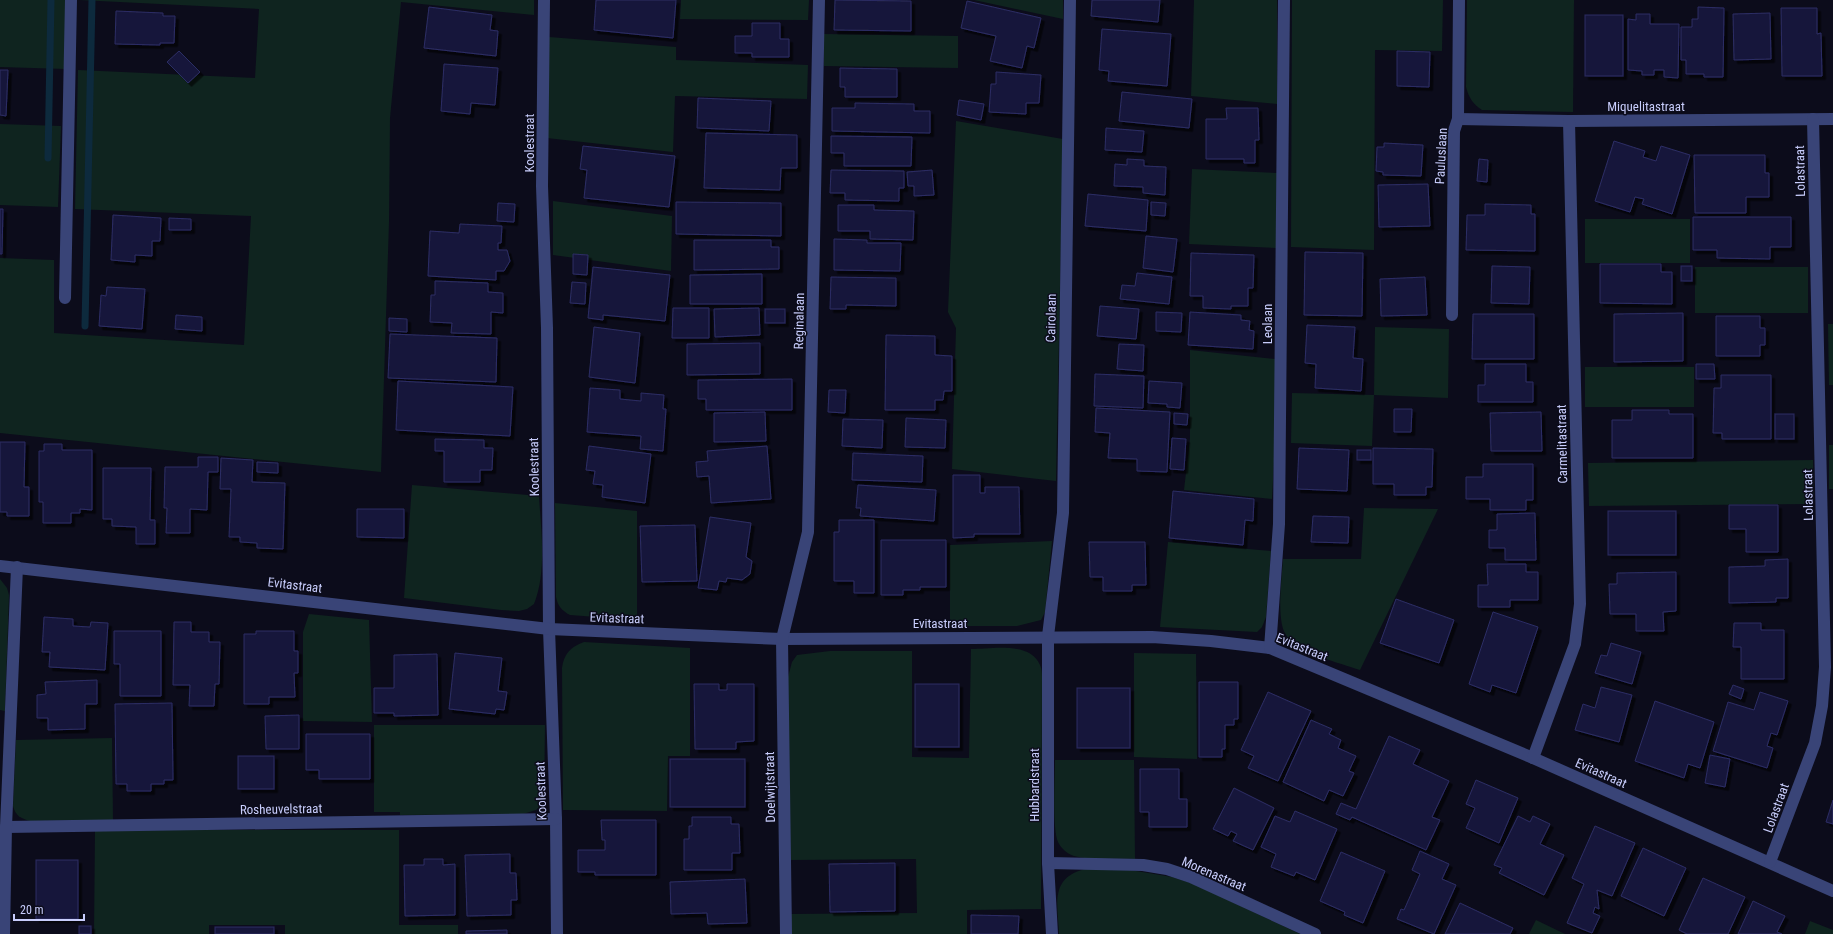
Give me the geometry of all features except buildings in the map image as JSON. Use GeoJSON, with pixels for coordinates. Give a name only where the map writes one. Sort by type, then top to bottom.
{"type":"FeatureCollection","features":[{"type":"Feature","properties":{"kind":"street"},"geometry":{"type":"LineString","coordinates":[[65,298],[71,0]]}},
{"type":"Feature","properties":{"kind":"street","name":"Koolestraat"},"geometry":{"type":"LineString","coordinates":[[544,0],[542,186],[547,328],[549,629],[556,819],[557,934]]}},
{"type":"Feature","properties":{"kind":"street","name":"Reginalaan"},"geometry":{"type":"LineString","coordinates":[[782,639],[808,532],[819,0]]}},
{"type":"Feature","properties":{"kind":"street","name":"Cairolaan"},"geometry":{"type":"LineString","coordinates":[[1048,636],[1063,513],[1070,0]]}},
{"type":"Feature","properties":{"kind":"street","name":"Leolaan"},"geometry":{"type":"LineString","coordinates":[[1270,648],[1279,524],[1284,0]]}},
{"type":"Feature","properties":{"kind":"street","name":"Pauluslaan"},"geometry":{"type":"LineString","coordinates":[[1452,314],[1454,131],[1458,119],[1459,0]]}},
{"type":"Feature","properties":{"kind":"street","name":"Miquelitastraat"},"geometry":{"type":"LineString","coordinates":[[1458,119],[1569,121],[1833,119]]}},
{"type":"Feature","properties":{"kind":"street","name":"Lolastraat"},"geometry":{"type":"LineString","coordinates":[[1770,862],[1815,743],[1822,706],[1826,667],[1813,119]]}},
{"type":"Feature","properties":{"kind":"street","name":"Carmelitastraat"},"geometry":{"type":"LineString","coordinates":[[1533,758],[1575,644],[1580,604],[1569,121]]}},
{"type":"Feature","properties":{"kind":"street","name":"Evitastraat"},"geometry":{"type":"LineString","coordinates":[[0,566],[549,629],[782,639],[1048,636],[1152,637],[1211,641],[1270,648],[1533,758],[1833,891]]}},
{"type":"Feature","properties":{"kind":"street"},"geometry":{"type":"LineString","coordinates":[[4,934],[6,827],[17,568]]}},
{"type":"Feature","properties":{"kind":"street","name":"Hubbardstraat"},"geometry":{"type":"LineString","coordinates":[[1048,636],[1048,863],[1052,934]]}},
{"type":"Feature","properties":{"kind":"street","name":"Doelwijtstraat"},"geometry":{"type":"LineString","coordinates":[[782,639],[786,934]]}},
{"type":"Feature","properties":{"kind":"street","name":"Rosheuvelstraat"},"geometry":{"type":"LineString","coordinates":[[6,827],[556,819]]}},
{"type":"Feature","properties":{"kind":"street","name":"Morenastraat"},"geometry":{"type":"LineString","coordinates":[[1048,863],[1143,865],[1167,869],[1191,877],[1315,934]]}},
{"type":"Feature","properties":{"kind":"green space"},"geometry":{"type":"Polygon","coordinates":[[[0,0],[67,0],[66,69],[0,67],[0,0]]]}},
{"type":"Feature","properties":{"kind":"green space"},"geometry":{"type":"Polygon","coordinates":[[[79,0],[534,0],[534,15],[401,2],[390,118],[389,222],[381,472],[0,433],[0,258],[54,260],[54,333],[244,345],[251,216],[75,209],[78,70],[255,78],[259,9],[79,0]]]}},
{"type":"Feature","properties":{"kind":"green space"},"geometry":{"type":"Polygon","coordinates":[[[681,0],[809,0],[808,20],[680,19],[681,0]]]}},
{"type":"Feature","properties":{"kind":"green space"},"geometry":{"type":"Polygon","coordinates":[[[974,0],[1063,0],[1063,19],[974,0]]]}},
{"type":"Feature","properties":{"kind":"green space"},"geometry":{"type":"Polygon","coordinates":[[[1194,0],[1277,0],[1277,104],[1191,96],[1194,0]]]}},
{"type":"Feature","properties":{"kind":"green space"},"geometry":{"type":"Polygon","coordinates":[[[1292,0],[1443,0],[1442,51],[1375,50],[1374,250],[1291,247],[1292,0]]]}},
{"type":"Feature","properties":{"kind":"green space"},"geometry":{"type":"Polygon","coordinates":[[[1467,0],[1574,0],[1573,112],[1482,110],[1474,103],[1470,98],[1466,87],[1467,0]]]}},
{"type":"Feature","properties":{"kind":"green space"},"geometry":{"type":"Polygon","coordinates":[[[824,34],[958,36],[958,68],[824,66],[824,34]]]}},
{"type":"Feature","properties":{"kind":"green space"},"geometry":{"type":"Polygon","coordinates":[[[549,37],[676,47],[676,60],[808,65],[807,99],[675,96],[673,152],[547,138],[549,37]]]}},
{"type":"Feature","properties":{"kind":"green space"},"geometry":{"type":"Polygon","coordinates":[[[956,121],[1063,139],[1056,481],[952,469],[956,328],[948,312],[956,121]]]}},
{"type":"Feature","properties":{"kind":"green space"},"geometry":{"type":"Polygon","coordinates":[[[0,124],[61,126],[58,207],[0,205],[0,124]]]}},
{"type":"Feature","properties":{"kind":"green space"},"geometry":{"type":"Polygon","coordinates":[[[1192,169],[1277,173],[1276,248],[1189,244],[1192,169]]]}},
{"type":"Feature","properties":{"kind":"green space"},"geometry":{"type":"Polygon","coordinates":[[[553,201],[672,216],[671,271],[553,255],[553,201]]]}},
{"type":"Feature","properties":{"kind":"green space"},"geometry":{"type":"Polygon","coordinates":[[[1585,219],[1690,219],[1690,263],[1585,263],[1585,219]]]}},
{"type":"Feature","properties":{"kind":"green space"},"geometry":{"type":"Polygon","coordinates":[[[1695,267],[1808,267],[1808,313],[1695,313],[1695,267]]]}},
{"type":"Feature","properties":{"kind":"green space"},"geometry":{"type":"Polygon","coordinates":[[[1828,324],[1833,324],[1833,385],[1829,385],[1828,324]]]}},
{"type":"Feature","properties":{"kind":"green space"},"geometry":{"type":"Polygon","coordinates":[[[1375,327],[1449,329],[1448,398],[1374,395],[1375,327]]]}},
{"type":"Feature","properties":{"kind":"green space"},"geometry":{"type":"Polygon","coordinates":[[[1190,350],[1275,359],[1275,443],[1272,499],[1184,490],[1190,438],[1190,350]]]}},
{"type":"Feature","properties":{"kind":"green space"},"geometry":{"type":"Polygon","coordinates":[[[1585,367],[1694,367],[1694,407],[1585,407],[1585,367]]]}},
{"type":"Feature","properties":{"kind":"green space"},"geometry":{"type":"Polygon","coordinates":[[[1292,393],[1374,395],[1372,446],[1291,443],[1292,393]]]}},
{"type":"Feature","properties":{"kind":"green space"},"geometry":{"type":"Polygon","coordinates":[[[1829,445],[1833,445],[1833,489],[1829,489],[1829,445]]]}},
{"type":"Feature","properties":{"kind":"green space"},"geometry":{"type":"Polygon","coordinates":[[[1813,460],[1814,504],[1589,506],[1588,463],[1813,460]]]}},
{"type":"Feature","properties":{"kind":"green space"},"geometry":{"type":"Polygon","coordinates":[[[412,485],[539,496],[542,536],[542,564],[541,578],[534,604],[527,609],[519,611],[404,598],[412,485]]]}},
{"type":"Feature","properties":{"kind":"green space"},"geometry":{"type":"Polygon","coordinates":[[[555,503],[637,511],[637,620],[570,615],[560,608],[556,597],[555,503]]]}},
{"type":"Feature","properties":{"kind":"green space"},"geometry":{"type":"Polygon","coordinates":[[[1364,508],[1438,509],[1360,670],[1320,657],[1299,647],[1292,641],[1286,635],[1283,628],[1280,598],[1283,559],[1361,559],[1364,508]]]}},
{"type":"Feature","properties":{"kind":"green space"},"geometry":{"type":"Polygon","coordinates":[[[1052,541],[1045,612],[1041,620],[1017,626],[950,626],[950,545],[1052,541]]]}},
{"type":"Feature","properties":{"kind":"green space"},"geometry":{"type":"Polygon","coordinates":[[[1168,542],[1271,551],[1266,617],[1262,627],[1257,632],[1160,627],[1168,542]]]}},
{"type":"Feature","properties":{"kind":"green space"},"geometry":{"type":"Polygon","coordinates":[[[0,579],[7,588],[9,595],[5,711],[0,710],[0,579]]]}},
{"type":"Feature","properties":{"kind":"green space"},"geometry":{"type":"Polygon","coordinates":[[[309,614],[369,620],[372,722],[303,721],[303,632],[309,614]]]}},
{"type":"Feature","properties":{"kind":"green space"},"geometry":{"type":"Polygon","coordinates":[[[584,642],[690,648],[690,756],[668,756],[667,811],[563,810],[562,668],[564,659],[568,652],[575,646],[584,642]]]}},
{"type":"Feature","properties":{"kind":"green space"},"geometry":{"type":"Polygon","coordinates":[[[971,649],[1019,649],[1028,652],[1035,657],[1041,668],[1041,909],[967,910],[967,934],[790,934],[789,914],[917,913],[916,859],[790,860],[788,677],[792,662],[797,655],[830,651],[912,651],[912,757],[969,758],[971,649]]]}},
{"type":"Feature","properties":{"kind":"green space"},"geometry":{"type":"Polygon","coordinates":[[[1134,653],[1196,654],[1197,759],[1134,757],[1134,653]]]}},
{"type":"Feature","properties":{"kind":"green space"},"geometry":{"type":"Polygon","coordinates":[[[374,725],[545,725],[544,802],[536,810],[523,814],[400,815],[400,812],[374,812],[374,725]]]}},
{"type":"Feature","properties":{"kind":"green space"},"geometry":{"type":"Polygon","coordinates":[[[112,738],[113,820],[30,821],[21,818],[17,814],[13,806],[16,740],[112,738]]]}},
{"type":"Feature","properties":{"kind":"green space"},"geometry":{"type":"Polygon","coordinates":[[[1055,760],[1134,760],[1135,859],[1081,858],[1069,854],[1064,850],[1058,842],[1055,826],[1055,760]]]}},
{"type":"Feature","properties":{"kind":"green space"},"geometry":{"type":"Polygon","coordinates":[[[95,830],[399,830],[399,925],[458,925],[458,934],[285,934],[285,925],[209,925],[209,934],[94,934],[95,830]]]}},
{"type":"Feature","properties":{"kind":"green space"},"geometry":{"type":"Polygon","coordinates":[[[1085,869],[1124,869],[1172,877],[1194,884],[1300,934],[1059,934],[1057,903],[1061,886],[1066,879],[1074,873],[1085,869]]]}},
{"type":"Feature","properties":{"kind":"green space"},"geometry":{"type":"Polygon","coordinates":[[[1536,920],[1565,934],[1529,934],[1536,920]]]}},
{"type":"Feature","properties":{"kind":"green space"},"geometry":{"type":"Polygon","coordinates":[[[1810,921],[1833,930],[1833,934],[1805,934],[1810,921]]]}},
{"type":"Feature","properties":{"kind":"waterway"},"geometry":{"type":"LineString","coordinates":[[48,158],[51,0]]}},
{"type":"Feature","properties":{"kind":"waterway"},"geometry":{"type":"LineString","coordinates":[[85,326],[92,0]]}}]}
